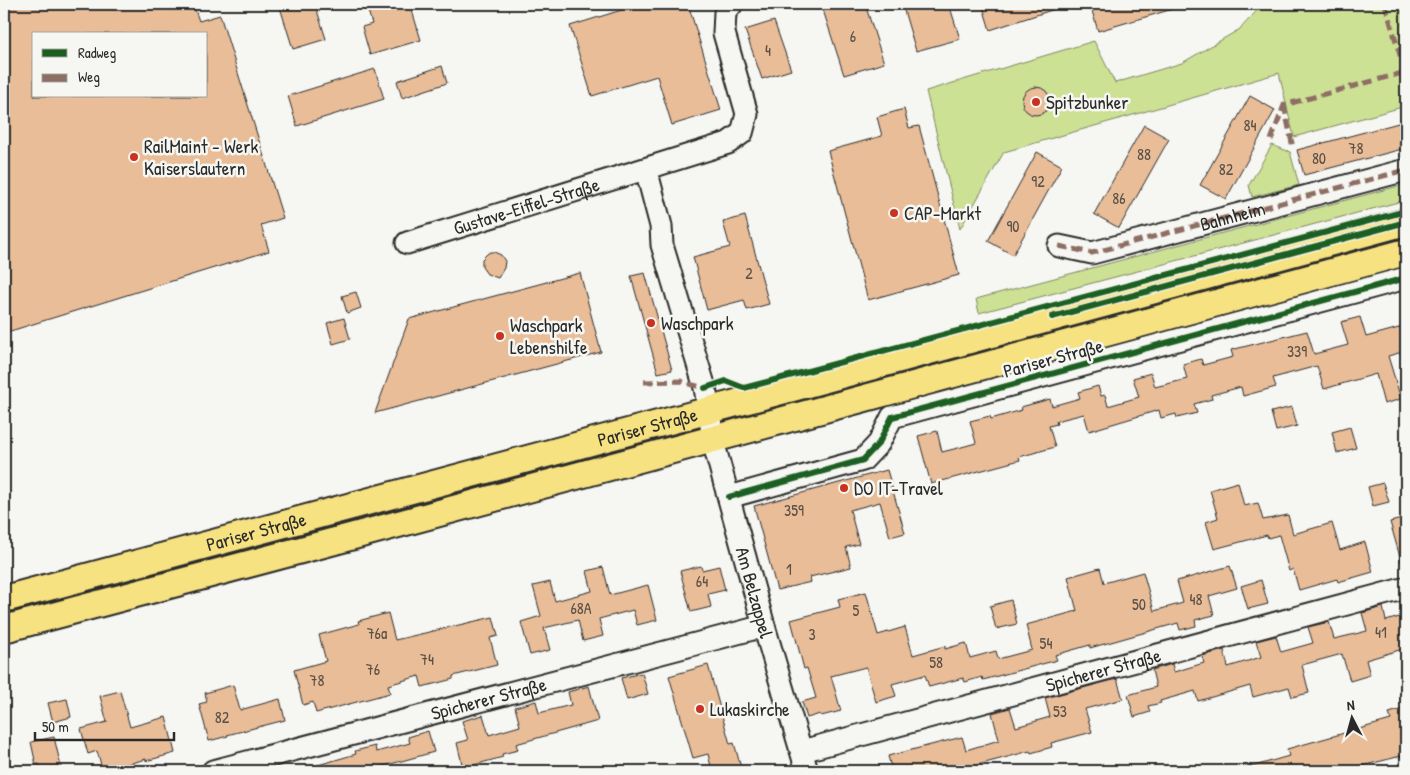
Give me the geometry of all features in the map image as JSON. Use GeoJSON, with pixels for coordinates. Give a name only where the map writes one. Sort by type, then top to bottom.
{"type":"FeatureCollection","features":[{"type":"Feature","properties":{"kind":"main road","name":"Pariser Straße"},"geometry":{"type":"LineString","coordinates":[[4,599],[1406,222]]}},
{"type":"Feature","properties":{"kind":"main road","name":"Pariser Straße"},"geometry":{"type":"LineString","coordinates":[[4,629],[1406,252]]}},
{"type":"Feature","properties":{"kind":"street","name":"Gustave-Eiffel-Straße"},"geometry":{"type":"LineString","coordinates":[[407,243],[728,143],[742,133],[747,114],[724,33],[725,12],[732,4]]}},
{"type":"Feature","properties":{"kind":"street"},"geometry":{"type":"LineString","coordinates":[[646,169],[661,226],[662,245],[701,374],[709,410]]}},
{"type":"Feature","properties":{"kind":"street","name":"Bahnheim"},"geometry":{"type":"LineString","coordinates":[[1059,246],[1092,253],[1406,170]]}},
{"type":"Feature","properties":{"kind":"street","name":"Pariser Straße"},"geometry":{"type":"LineString","coordinates":[[729,497],[863,460],[879,443],[892,417],[1406,278]]}},
{"type":"Feature","properties":{"kind":"street","name":"Am Belzappel"},"geometry":{"type":"LineString","coordinates":[[709,410],[713,439],[764,626],[807,771]]}},
{"type":"Feature","properties":{"kind":"street","name":"Spicherer Straße"},"geometry":{"type":"LineString","coordinates":[[802,751],[1406,588]]}},
{"type":"Feature","properties":{"kind":"street","name":"Spicherer Straße"},"geometry":{"type":"LineString","coordinates":[[213,771],[764,626]]}},
{"type":"Feature","properties":{"kind":"green space"},"geometry":{"type":"Polygon","coordinates":[[[1263,4],[1406,4],[1406,106],[1294,137],[1279,73],[1004,152],[960,229],[926,91],[1094,41],[1115,83],[1182,63],[1240,29],[1263,4]]]}},
{"type":"Feature","properties":{"kind":"green space"},"geometry":{"type":"Polygon","coordinates":[[[1272,145],[1290,152],[1299,185],[1252,197],[1249,185],[1272,145]]]}},
{"type":"Feature","properties":{"kind":"green space"},"geometry":{"type":"Polygon","coordinates":[[[1406,184],[1406,200],[979,313],[976,299],[1406,184]]]}},
{"type":"Feature","properties":{"kind":"building","name":"RailMaint - Werk Kaiserslautern"},"geometry":{"type":"Polygon","coordinates":[[[4,4],[193,4],[199,21],[220,15],[283,218],[261,225],[269,251],[4,333],[4,4]]]}},
{"type":"Feature","properties":{"kind":"building"},"geometry":{"type":"Polygon","coordinates":[[[279,4],[315,4],[326,39],[293,49],[279,4]]]}},
{"type":"Feature","properties":{"kind":"building"},"geometry":{"type":"Polygon","coordinates":[[[366,4],[410,4],[421,40],[370,55],[362,27],[372,24],[366,4]]]}},
{"type":"Feature","properties":{"kind":"building"},"geometry":{"type":"Polygon","coordinates":[[[641,4],[688,4],[721,110],[672,125],[657,76],[592,96],[570,26],[641,4]]]}},
{"type":"Feature","properties":{"kind":"building"},"geometry":{"type":"Polygon","coordinates":[[[841,4],[865,4],[884,63],[844,75],[823,10],[841,4]]]}},
{"type":"Feature","properties":{"kind":"building"},"geometry":{"type":"Polygon","coordinates":[[[902,4],[949,4],[960,39],[916,51],[902,4]]]}},
{"type":"Feature","properties":{"kind":"building"},"geometry":{"type":"Polygon","coordinates":[[[982,4],[1061,4],[1061,7],[990,30],[982,4]]]}},
{"type":"Feature","properties":{"kind":"building"},"geometry":{"type":"Polygon","coordinates":[[[1090,4],[1175,4],[1176,8],[1098,31],[1090,4]]]}},
{"type":"Feature","properties":{"kind":"building"},"geometry":{"type":"Polygon","coordinates":[[[774,21],[791,70],[762,79],[745,30],[774,21]]]}},
{"type":"Feature","properties":{"kind":"building"},"geometry":{"type":"Polygon","coordinates":[[[442,66],[447,83],[402,98],[397,81],[442,66]]]}},
{"type":"Feature","properties":{"kind":"building"},"geometry":{"type":"Polygon","coordinates":[[[375,69],[384,99],[297,126],[288,96],[375,69]]]}},
{"type":"Feature","properties":{"kind":"building","name":"Spitzbunker"},"geometry":{"type":"Polygon","coordinates":[[[1036,87],[1046,91],[1050,101],[1046,111],[1036,115],[1026,111],[1022,101],[1026,91],[1036,87]]]}},
{"type":"Feature","properties":{"kind":"building"},"geometry":{"type":"Polygon","coordinates":[[[1250,96],[1275,110],[1226,199],[1200,185],[1250,96]]]}},
{"type":"Feature","properties":{"kind":"building","name":"CAP-Markt"},"geometry":{"type":"Polygon","coordinates":[[[904,109],[909,128],[919,126],[959,275],[868,300],[828,151],[882,136],[877,117],[904,109]]]}},
{"type":"Feature","properties":{"kind":"building"},"geometry":{"type":"Polygon","coordinates":[[[1406,121],[1406,148],[1304,175],[1297,150],[1406,121]]]}},
{"type":"Feature","properties":{"kind":"building"},"geometry":{"type":"Polygon","coordinates":[[[1144,125],[1169,139],[1119,228],[1094,214],[1144,125]]]}},
{"type":"Feature","properties":{"kind":"building"},"geometry":{"type":"Polygon","coordinates":[[[1037,152],[1062,166],[1013,255],[988,241],[1037,152]]]}},
{"type":"Feature","properties":{"kind":"building"},"geometry":{"type":"Polygon","coordinates":[[[745,216],[769,304],[747,310],[744,300],[707,310],[693,257],[730,247],[723,222],[745,216]]]}},
{"type":"Feature","properties":{"kind":"building"},"geometry":{"type":"Polygon","coordinates":[[[490,252],[501,255],[505,261],[504,268],[498,278],[487,274],[482,267],[482,259],[490,252]]]}},
{"type":"Feature","properties":{"kind":"building","name":"Waschpark Lebenshilfe"},"geometry":{"type":"Polygon","coordinates":[[[580,273],[601,352],[375,413],[409,319],[580,273]]]}},
{"type":"Feature","properties":{"kind":"building","name":"Waschpark"},"geometry":{"type":"Polygon","coordinates":[[[645,273],[672,370],[658,373],[631,276],[645,273]]]}},
{"type":"Feature","properties":{"kind":"building"},"geometry":{"type":"Polygon","coordinates":[[[356,292],[361,308],[347,313],[342,296],[356,292]]]}},
{"type":"Feature","properties":{"kind":"building"},"geometry":{"type":"Polygon","coordinates":[[[1360,317],[1366,337],[1406,326],[1406,351],[1388,356],[1401,399],[1384,404],[1376,374],[1324,389],[1317,366],[1273,378],[1276,387],[1243,396],[1241,387],[1211,395],[1212,399],[1194,404],[1197,413],[1177,418],[1176,414],[1161,418],[1159,410],[1089,431],[1084,414],[1056,421],[1057,424],[1049,426],[1055,447],[1019,457],[1020,460],[931,484],[918,436],[937,431],[942,452],[958,448],[976,443],[970,421],[990,416],[991,419],[1022,410],[1021,407],[1050,399],[1052,406],[1080,398],[1078,392],[1098,386],[1101,396],[1105,395],[1108,406],[1139,397],[1133,378],[1151,373],[1155,387],[1187,379],[1183,364],[1201,359],[1203,365],[1233,357],[1231,350],[1307,331],[1314,354],[1348,345],[1341,322],[1360,317]]]}},
{"type":"Feature","properties":{"kind":"building"},"geometry":{"type":"Polygon","coordinates":[[[344,318],[350,339],[333,344],[327,323],[344,318]]]}},
{"type":"Feature","properties":{"kind":"building"},"geometry":{"type":"Polygon","coordinates":[[[1292,407],[1297,426],[1276,431],[1271,412],[1292,407]]]}},
{"type":"Feature","properties":{"kind":"building"},"geometry":{"type":"Polygon","coordinates":[[[1350,427],[1356,448],[1337,453],[1332,432],[1350,427]]]}},
{"type":"Feature","properties":{"kind":"building"},"geometry":{"type":"Polygon","coordinates":[[[887,470],[905,533],[890,537],[880,502],[850,510],[859,544],[846,547],[851,567],[810,577],[811,582],[777,590],[754,506],[887,470]]]}},
{"type":"Feature","properties":{"kind":"building"},"geometry":{"type":"Polygon","coordinates":[[[1238,482],[1244,506],[1258,503],[1263,520],[1288,515],[1293,534],[1332,523],[1340,550],[1365,542],[1373,572],[1338,582],[1337,579],[1299,590],[1293,569],[1289,571],[1279,535],[1268,538],[1267,535],[1214,549],[1206,522],[1218,518],[1210,490],[1238,482]]]}},
{"type":"Feature","properties":{"kind":"building"},"geometry":{"type":"Polygon","coordinates":[[[1383,483],[1389,502],[1373,506],[1368,487],[1383,483]]]}},
{"type":"Feature","properties":{"kind":"building"},"geometry":{"type":"Polygon","coordinates":[[[1406,518],[1406,563],[1402,564],[1390,522],[1406,518]]]}},
{"type":"Feature","properties":{"kind":"building"},"geometry":{"type":"Polygon","coordinates":[[[701,566],[702,570],[719,566],[725,590],[708,594],[711,607],[691,612],[680,571],[701,566]]]}},
{"type":"Feature","properties":{"kind":"building"},"geometry":{"type":"Polygon","coordinates":[[[1230,566],[1237,588],[1209,596],[1214,615],[1195,620],[1196,626],[1180,630],[1178,623],[1090,648],[1090,645],[1055,655],[1057,660],[983,680],[982,677],[965,682],[963,678],[929,687],[925,675],[892,684],[896,696],[876,702],[866,667],[831,676],[841,711],[807,718],[802,702],[816,698],[807,668],[804,669],[791,620],[840,607],[838,599],[866,592],[878,635],[905,627],[913,655],[945,646],[945,649],[966,643],[970,658],[996,651],[998,659],[1032,650],[1026,625],[1077,611],[1068,577],[1100,568],[1104,583],[1143,572],[1154,611],[1183,603],[1177,581],[1230,566]]]}},
{"type":"Feature","properties":{"kind":"building"},"geometry":{"type":"Polygon","coordinates":[[[603,567],[610,595],[648,585],[657,620],[637,625],[633,610],[599,619],[603,636],[583,641],[578,620],[544,628],[550,650],[530,655],[521,622],[541,616],[533,586],[550,582],[555,601],[592,591],[587,571],[603,567]]]}},
{"type":"Feature","properties":{"kind":"building"},"geometry":{"type":"Polygon","coordinates":[[[1261,580],[1268,604],[1248,609],[1241,586],[1261,580]]]}},
{"type":"Feature","properties":{"kind":"building"},"geometry":{"type":"Polygon","coordinates":[[[1011,600],[1017,624],[996,629],[990,606],[1011,600]]]}},
{"type":"Feature","properties":{"kind":"building"},"geometry":{"type":"Polygon","coordinates":[[[1383,607],[1386,621],[1406,615],[1406,648],[1366,660],[1370,675],[1350,681],[1342,654],[1302,665],[1309,693],[1292,697],[1289,687],[1253,697],[1250,686],[1198,701],[1195,691],[1148,706],[1150,712],[1134,717],[1128,695],[1156,687],[1152,670],[1172,664],[1174,672],[1204,663],[1202,656],[1224,650],[1228,667],[1261,657],[1256,641],[1276,636],[1281,652],[1313,643],[1308,627],[1329,622],[1334,639],[1367,631],[1362,613],[1383,607]]]}},
{"type":"Feature","properties":{"kind":"building"},"geometry":{"type":"Polygon","coordinates":[[[388,613],[395,640],[493,617],[498,636],[490,638],[497,665],[453,676],[453,679],[422,687],[419,676],[388,685],[390,693],[316,713],[313,702],[303,705],[294,670],[326,661],[319,635],[359,624],[358,621],[388,613]]]}},
{"type":"Feature","properties":{"kind":"building","name":"Lukaskirche"},"geometry":{"type":"Polygon","coordinates":[[[708,665],[730,744],[734,743],[742,771],[712,771],[708,754],[693,758],[669,676],[708,665]]]}},
{"type":"Feature","properties":{"kind":"building"},"geometry":{"type":"Polygon","coordinates":[[[642,673],[648,694],[627,700],[621,678],[642,673]]]}},
{"type":"Feature","properties":{"kind":"building"},"geometry":{"type":"Polygon","coordinates":[[[1117,679],[1123,699],[1085,709],[1092,732],[1051,743],[1052,747],[970,767],[972,771],[892,771],[888,756],[962,737],[966,750],[999,740],[992,713],[1010,708],[1016,727],[1050,717],[1045,698],[1117,679]]]}},
{"type":"Feature","properties":{"kind":"building"},"geometry":{"type":"Polygon","coordinates":[[[233,685],[240,710],[280,699],[285,720],[209,741],[199,704],[207,702],[205,693],[233,685]]]}},
{"type":"Feature","properties":{"kind":"building"},"geometry":{"type":"Polygon","coordinates":[[[589,686],[598,721],[516,744],[518,750],[502,754],[503,757],[463,768],[457,743],[468,740],[462,721],[483,715],[489,735],[520,726],[515,707],[536,701],[539,713],[571,705],[568,692],[589,686]]]}},
{"type":"Feature","properties":{"kind":"building"},"geometry":{"type":"Polygon","coordinates":[[[120,691],[130,727],[166,717],[175,753],[103,771],[97,751],[88,754],[81,729],[107,722],[100,696],[120,691]]]}},
{"type":"Feature","properties":{"kind":"building"},"geometry":{"type":"Polygon","coordinates":[[[67,699],[71,717],[53,722],[48,703],[67,699]]]}},
{"type":"Feature","properties":{"kind":"building"},"geometry":{"type":"Polygon","coordinates":[[[1406,708],[1406,757],[1402,758],[1401,756],[1342,771],[1252,771],[1251,767],[1289,756],[1287,749],[1391,720],[1389,713],[1406,708]]]}},
{"type":"Feature","properties":{"kind":"building"},"geometry":{"type":"Polygon","coordinates":[[[428,731],[434,752],[380,767],[381,771],[312,771],[311,767],[356,754],[355,751],[375,746],[376,752],[410,743],[408,737],[428,731]]]}},
{"type":"Feature","properties":{"kind":"building"},"geometry":{"type":"Polygon","coordinates":[[[54,737],[62,771],[41,771],[39,764],[36,765],[31,742],[54,737]]]}},
{"type":"Feature","properties":{"kind":"marked path"},"geometry":{"type":"LineString","coordinates":[[1385,4],[1405,72]]}},
{"type":"Feature","properties":{"kind":"marked path"},"geometry":{"type":"LineString","coordinates":[[1271,140],[1284,105],[1406,72]]}},
{"type":"Feature","properties":{"kind":"marked path"},"geometry":{"type":"LineString","coordinates":[[1284,105],[1293,148]]}},
{"type":"Feature","properties":{"kind":"marked path"},"geometry":{"type":"LineString","coordinates":[[1059,246],[1092,253],[1406,170]]}},
{"type":"Feature","properties":{"kind":"marked path"},"geometry":{"type":"LineString","coordinates":[[644,382],[681,381],[705,388],[709,386]]}},
{"type":"Feature","properties":{"kind":"cycle path"},"geometry":{"type":"LineString","coordinates":[[705,388],[726,381],[744,388],[1406,211]]}},
{"type":"Feature","properties":{"kind":"cycle path"},"geometry":{"type":"LineString","coordinates":[[1052,317],[1406,222]]}},
{"type":"Feature","properties":{"kind":"cycle path"},"geometry":{"type":"LineString","coordinates":[[729,497],[863,460],[879,443],[892,417],[1406,278]]}},
{"type":"Feature","properties":{"kind":"place","name":"Spitzbunker"},"geometry":{"type":"Point","coordinates":[1036,102]}},
{"type":"Feature","properties":{"kind":"place","name":"RailMaint - Werk Kaiserslautern"},"geometry":{"type":"Point","coordinates":[134,157]}},
{"type":"Feature","properties":{"kind":"place","name":"CAP-Markt"},"geometry":{"type":"Point","coordinates":[894,213]}},
{"type":"Feature","properties":{"kind":"place","name":"Waschpark"},"geometry":{"type":"Point","coordinates":[651,323]}},
{"type":"Feature","properties":{"kind":"place","name":"Waschpark Lebenshilfe"},"geometry":{"type":"Point","coordinates":[500,336]}},
{"type":"Feature","properties":{"kind":"place","name":"DO IT-Travel"},"geometry":{"type":"Point","coordinates":[844,488]}},
{"type":"Feature","properties":{"kind":"place","name":"Lukaskirche"},"geometry":{"type":"Point","coordinates":[700,709]}}]}
